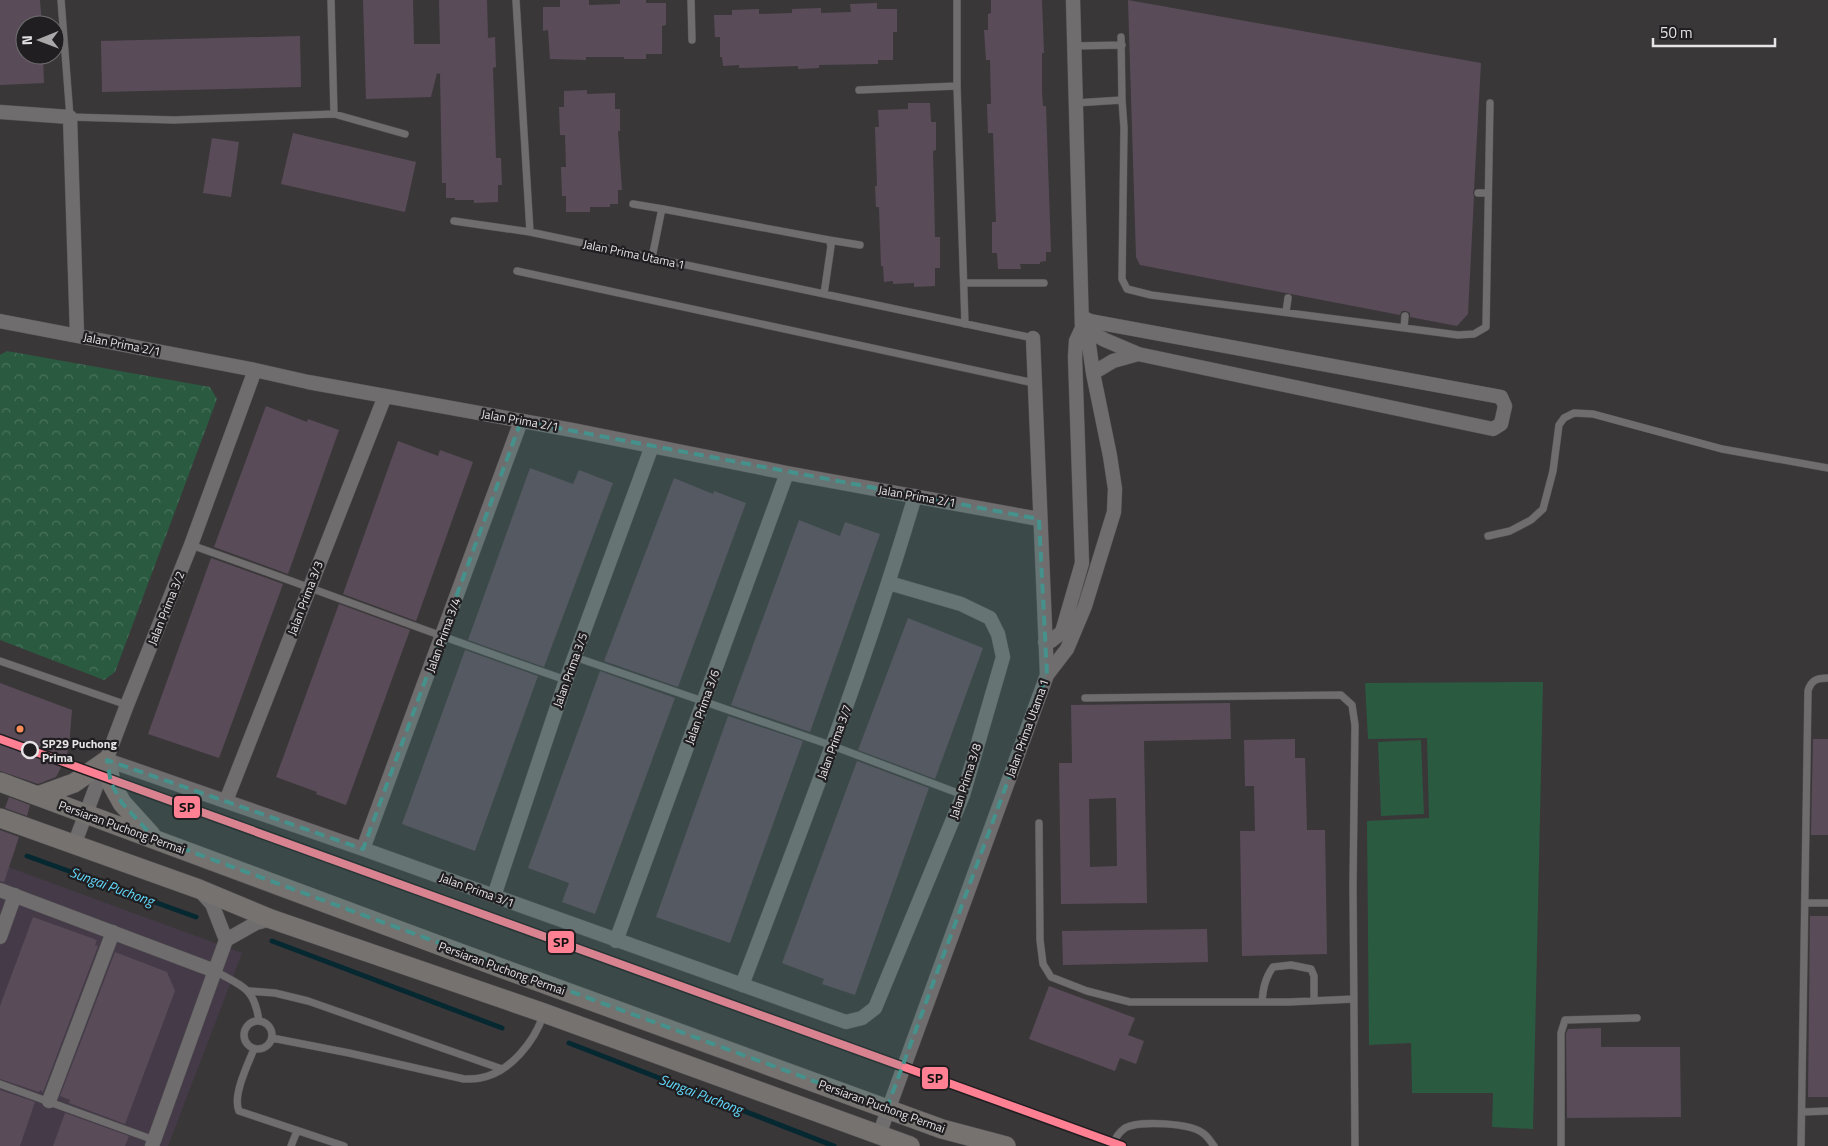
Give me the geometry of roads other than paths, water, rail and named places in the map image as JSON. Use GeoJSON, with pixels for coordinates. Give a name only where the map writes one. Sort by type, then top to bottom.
{"type":"FeatureCollection","features":[{"type":"Feature","properties":{"kind":"main road"},"geometry":{"type":"LineString","coordinates":[[38,796],[74,783],[107,760],[111,783],[122,803],[154,838]]}},
{"type":"Feature","properties":{"kind":"main road","name":"Persiaran Puchong Permai"},"geometry":{"type":"LineString","coordinates":[[0,782],[942,1129],[1006,1146]]}},
{"type":"Feature","properties":{"kind":"main road"},"geometry":{"type":"LineString","coordinates":[[0,818],[199,889],[271,919],[544,1013],[910,1146]]}},
{"type":"Feature","properties":{"kind":"main road"},"geometry":{"type":"LineString","coordinates":[[544,1013],[551,986]]}},
{"type":"Feature","properties":{"kind":"street"},"geometry":{"type":"LineString","coordinates":[[1047,675],[1067,649],[1085,606],[1114,512],[1115,489],[1089,345],[1082,322],[1073,0]]}},
{"type":"Feature","properties":{"kind":"street"},"geometry":{"type":"LineString","coordinates":[[0,112],[70,117],[78,336]]}},
{"type":"Feature","properties":{"kind":"street","name":"Jalan Prima 2/1"},"geometry":{"type":"LineString","coordinates":[[0,321],[308,382],[1039,519]]}},
{"type":"Feature","properties":{"kind":"street"},"geometry":{"type":"LineString","coordinates":[[1090,321],[1501,397],[1505,406],[1501,424],[1493,429],[1138,354],[1106,340],[1082,322],[1090,321]]}},
{"type":"Feature","properties":{"kind":"street"},"geometry":{"type":"LineString","coordinates":[[1045,642],[1051,641],[1062,632],[1082,563],[1075,357],[1076,341],[1082,322]]}},
{"type":"Feature","properties":{"kind":"street","name":"Jalan Prima Utama 1"},"geometry":{"type":"LineString","coordinates":[[878,1135],[1047,675],[1039,519],[1033,338]]}},
{"type":"Feature","properties":{"kind":"street"},"geometry":{"type":"LineString","coordinates":[[1093,374],[1113,361],[1138,354]]}},
{"type":"Feature","properties":{"kind":"street","name":"Jalan Prima 3/2"},"geometry":{"type":"LineString","coordinates":[[74,844],[191,545],[255,370]]}},
{"type":"Feature","properties":{"kind":"street","name":"Jalan Prima 3/3"},"geometry":{"type":"LineString","coordinates":[[226,801],[385,396]]}},
{"type":"Feature","properties":{"kind":"street","name":"Jalan Prima 3/4"},"geometry":{"type":"LineString","coordinates":[[363,849],[521,421]]}},
{"type":"Feature","properties":{"kind":"street","name":"Jalan Prima 3/5"},"geometry":{"type":"LineString","coordinates":[[494,896],[566,680],[652,446]]}},
{"type":"Feature","properties":{"kind":"street","name":"Jalan Prima 3/6"},"geometry":{"type":"LineString","coordinates":[[616,941],[787,473]]}},
{"type":"Feature","properties":{"kind":"street","name":"Jalan Prima 3/7"},"geometry":{"type":"LineString","coordinates":[[742,985],[833,746],[889,583],[915,496]]}},
{"type":"Feature","properties":{"kind":"street","name":"Jalan Prima 3/8"},"geometry":{"type":"LineString","coordinates":[[846,1022],[862,1018],[875,1008],[963,795],[1003,657],[998,634],[990,618],[961,604],[889,583]]}},
{"type":"Feature","properties":{"kind":"street","name":"Jalan Prima 3/1"},"geometry":{"type":"LineString","coordinates":[[107,760],[363,849],[846,1022]]}},
{"type":"Feature","properties":{"kind":"street"},"geometry":{"type":"LineString","coordinates":[[153,1143],[226,940],[212,904],[199,889]]}},
{"type":"Feature","properties":{"kind":"street"},"geometry":{"type":"LineString","coordinates":[[0,890],[215,971]]}},
{"type":"Feature","properties":{"kind":"street"},"geometry":{"type":"LineString","coordinates":[[0,937],[15,895]]}},
{"type":"Feature","properties":{"kind":"street"},"geometry":{"type":"LineString","coordinates":[[226,940],[256,923],[271,919]]}},
{"type":"Feature","properties":{"kind":"street"},"geometry":{"type":"LineString","coordinates":[[49,1101],[114,932]]}},
{"type":"Feature","properties":{"kind":"lane"},"geometry":{"type":"LineString","coordinates":[[60,0],[70,117],[174,120],[334,114],[405,134]]}},
{"type":"Feature","properties":{"kind":"lane"},"geometry":{"type":"LineString","coordinates":[[331,0],[334,114]]}},
{"type":"Feature","properties":{"kind":"lane"},"geometry":{"type":"LineString","coordinates":[[516,0],[530,232]]}},
{"type":"Feature","properties":{"kind":"lane"},"geometry":{"type":"LineString","coordinates":[[691,0],[692,40]]}},
{"type":"Feature","properties":{"kind":"lane"},"geometry":{"type":"LineString","coordinates":[[956,0],[957,86],[966,324]]}},
{"type":"Feature","properties":{"kind":"lane"},"geometry":{"type":"LineString","coordinates":[[1074,46],[1121,41],[1124,128],[1122,279],[1127,289],[1151,295],[1458,335],[1474,334],[1486,327],[1490,103]]}},
{"type":"Feature","properties":{"kind":"lane"},"geometry":{"type":"LineString","coordinates":[[859,90],[957,86]]}},
{"type":"Feature","properties":{"kind":"lane"},"geometry":{"type":"LineString","coordinates":[[1075,103],[1122,100]]}},
{"type":"Feature","properties":{"kind":"lane"},"geometry":{"type":"LineString","coordinates":[[1478,193],[1487,193]]}},
{"type":"Feature","properties":{"kind":"lane"},"geometry":{"type":"LineString","coordinates":[[633,204],[860,245]]}},
{"type":"Feature","properties":{"kind":"lane"},"geometry":{"type":"LineString","coordinates":[[652,258],[660,213],[664,209]]}},
{"type":"Feature","properties":{"kind":"lane","name":"Jalan Prima Utama 1"},"geometry":{"type":"LineString","coordinates":[[454,221],[530,232],[1033,338]]}},
{"type":"Feature","properties":{"kind":"lane"},"geometry":{"type":"LineString","coordinates":[[824,294],[831,246],[829,240]]}},
{"type":"Feature","properties":{"kind":"lane"},"geometry":{"type":"LineString","coordinates":[[518,271],[1034,383]]}},
{"type":"Feature","properties":{"kind":"lane"},"geometry":{"type":"LineString","coordinates":[[964,282],[1044,283]]}},
{"type":"Feature","properties":{"kind":"lane"},"geometry":{"type":"LineString","coordinates":[[1286,312],[1288,298]]}},
{"type":"Feature","properties":{"kind":"lane"},"geometry":{"type":"LineString","coordinates":[[1404,328],[1405,316]]}},
{"type":"Feature","properties":{"kind":"lane"},"geometry":{"type":"LineString","coordinates":[[1488,536],[1510,531],[1531,520],[1543,508],[1553,471],[1559,425],[1564,418],[1574,413],[1593,414],[1722,448],[1828,468]]}},
{"type":"Feature","properties":{"kind":"lane"},"geometry":{"type":"LineString","coordinates":[[191,545],[310,587],[442,638],[566,680]]}},
{"type":"Feature","properties":{"kind":"lane"},"geometry":{"type":"LineString","coordinates":[[575,657],[704,700],[963,795]]}},
{"type":"Feature","properties":{"kind":"lane"},"geometry":{"type":"LineString","coordinates":[[0,661],[127,705]]}},
{"type":"Feature","properties":{"kind":"lane"},"geometry":{"type":"LineString","coordinates":[[1801,1146],[1808,690],[1810,684],[1815,679],[1828,678]]}},
{"type":"Feature","properties":{"kind":"lane"},"geometry":{"type":"LineString","coordinates":[[1085,698],[1340,695],[1352,705],[1355,725],[1355,1146]]}},
{"type":"Feature","properties":{"kind":"lane"},"geometry":{"type":"LineString","coordinates":[[1039,823],[1040,940],[1043,964],[1051,977],[1130,1002],[1262,1002],[1354,999]]}},
{"type":"Feature","properties":{"kind":"lane"},"geometry":{"type":"LineString","coordinates":[[1805,903],[1828,903]]}},
{"type":"Feature","properties":{"kind":"lane"},"geometry":{"type":"LineString","coordinates":[[1262,1002],[1264,987],[1273,966],[1291,965],[1310,969],[1314,976],[1314,1001]]}},
{"type":"Feature","properties":{"kind":"lane"},"geometry":{"type":"LineString","coordinates":[[215,971],[249,991],[275,993],[308,1001],[502,1069]]}},
{"type":"Feature","properties":{"kind":"lane"},"geometry":{"type":"LineString","coordinates":[[249,991],[257,1005],[259,1021]]}},
{"type":"Feature","properties":{"kind":"lane"},"geometry":{"type":"LineString","coordinates":[[272,1038],[464,1079],[481,1078],[502,1069],[520,1053],[531,1041],[544,1013]]}},
{"type":"Feature","properties":{"kind":"lane"},"geometry":{"type":"LineString","coordinates":[[1561,1146],[1561,1032],[1565,1020],[1637,1018]]}},
{"type":"Feature","properties":{"kind":"lane"},"geometry":{"type":"LineString","coordinates":[[259,1021],[264,1022],[271,1028],[272,1038],[267,1046],[258,1049],[250,1046],[245,1039],[245,1030],[251,1024],[259,1021]]}},
{"type":"Feature","properties":{"kind":"lane"},"geometry":{"type":"LineString","coordinates":[[254,1048],[238,1094],[237,1106],[239,1111],[344,1146]]}},
{"type":"Feature","properties":{"kind":"lane"},"geometry":{"type":"LineString","coordinates":[[0,1084],[49,1101],[153,1143]]}},
{"type":"Feature","properties":{"kind":"lane"},"geometry":{"type":"LineString","coordinates":[[1802,1112],[1828,1111]]}},
{"type":"Feature","properties":{"kind":"lane"},"geometry":{"type":"LineString","coordinates":[[1112,1146],[1116,1136],[1126,1127],[1142,1123],[1192,1128],[1204,1134],[1214,1146]]}},
{"type":"Feature","properties":{"kind":"lane"},"geometry":{"type":"LineString","coordinates":[[291,1146],[297,1131]]}},
{"type":"Feature","properties":{"kind":"waterway","name":"Sungai Puchong"},"geometry":{"type":"LineString","coordinates":[[27,856],[196,917]]}},
{"type":"Feature","properties":{"kind":"waterway","name":"Sungai Puchong"},"geometry":{"type":"LineString","coordinates":[[272,941],[502,1028]]}},
{"type":"Feature","properties":{"kind":"waterway","name":"Sungai Puchong"},"geometry":{"type":"LineString","coordinates":[[569,1043],[834,1146]]}},
{"type":"Feature","properties":{"kind":"place","name":"SP29 Puchong Prima"},"geometry":{"type":"Point","coordinates":[30,750]}}]}
